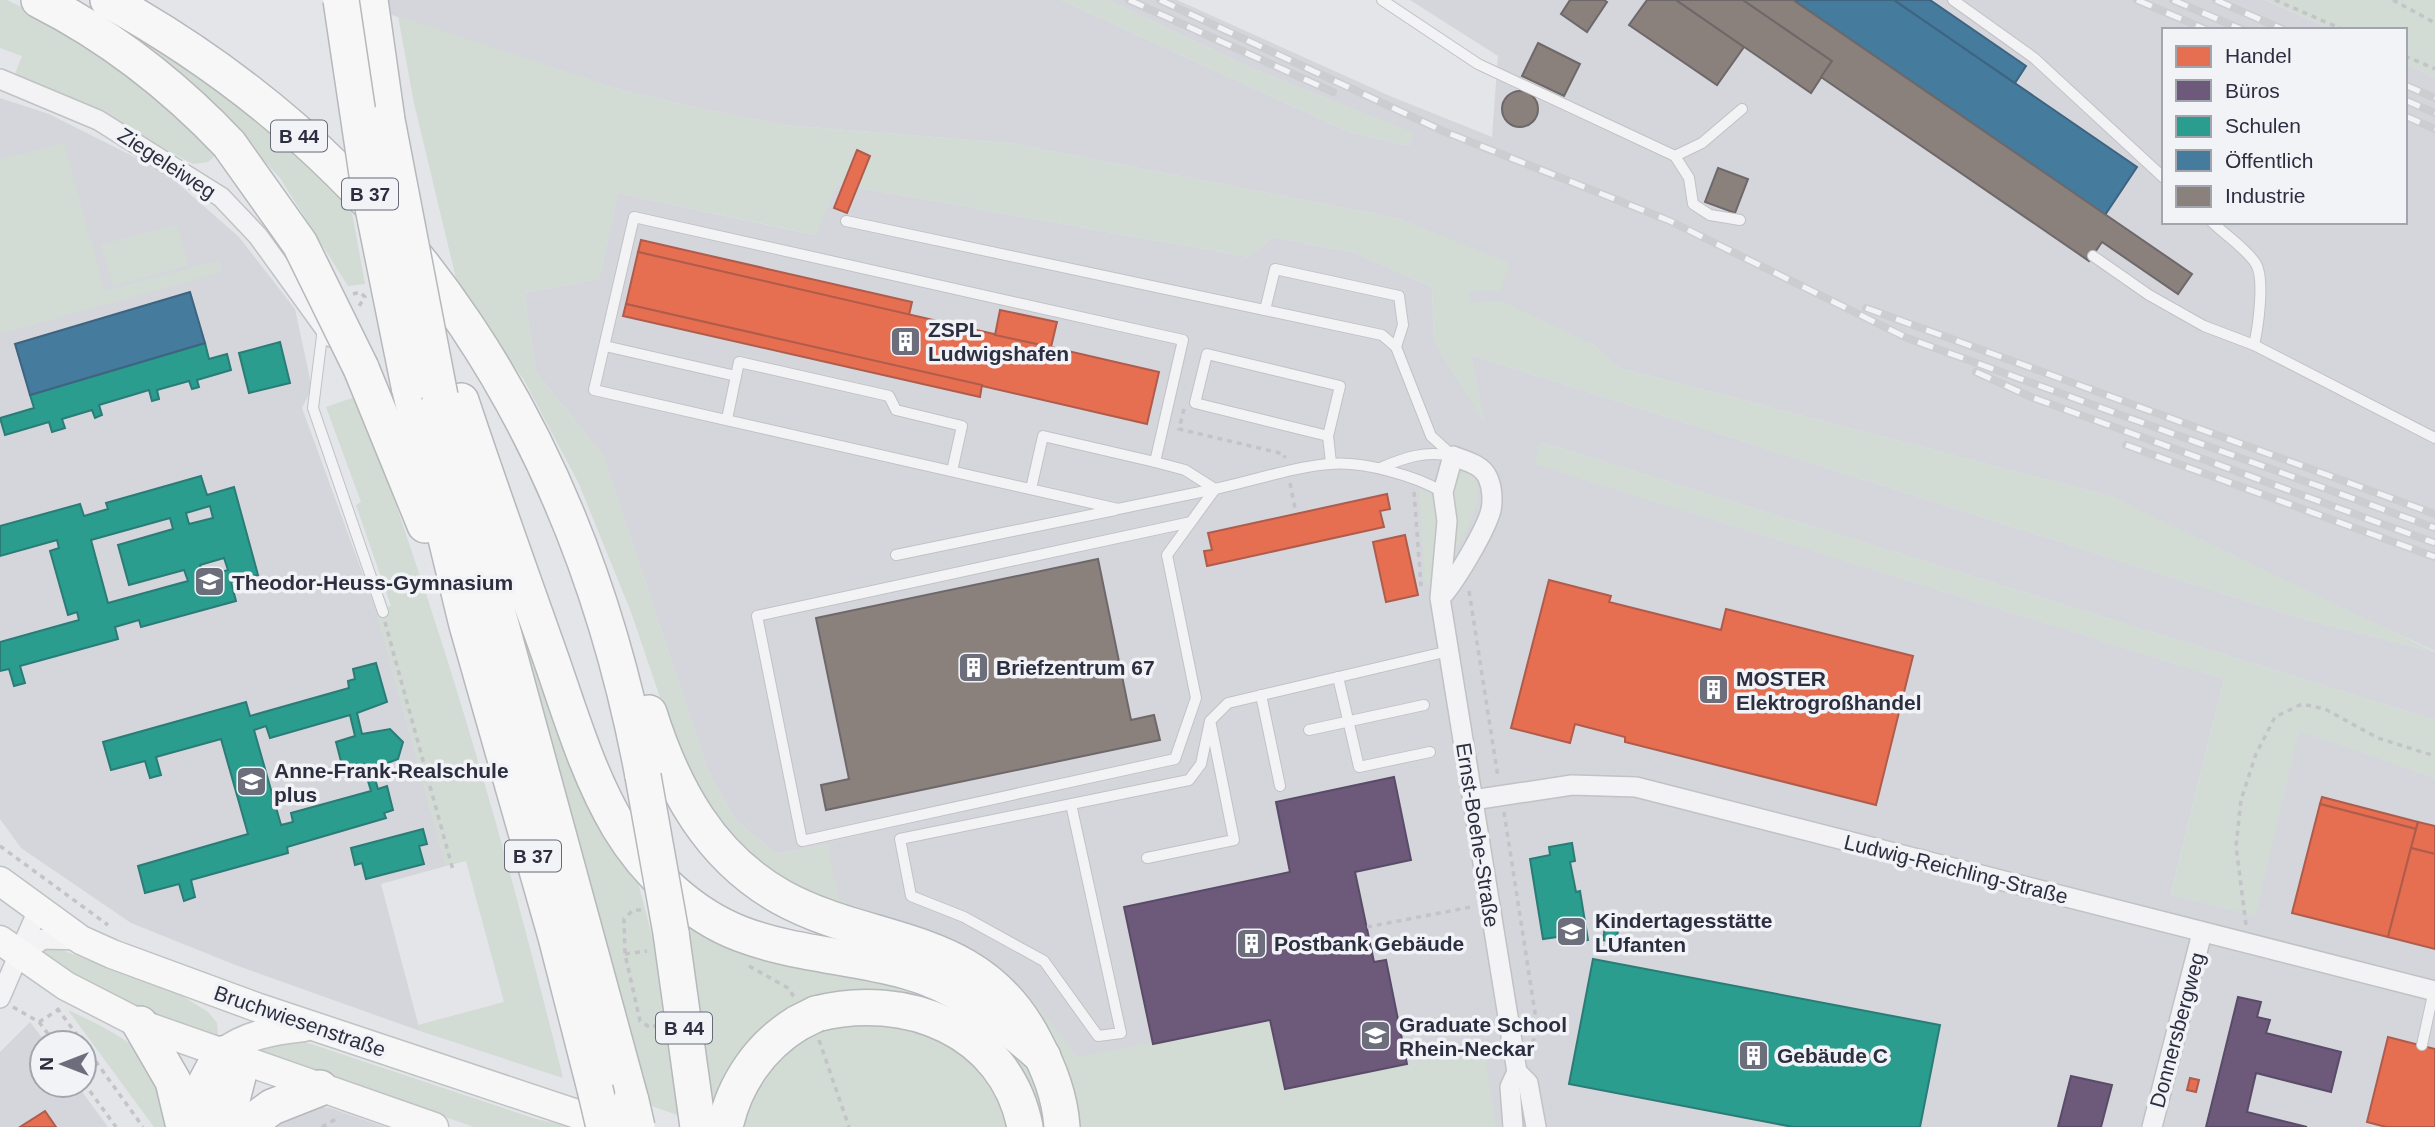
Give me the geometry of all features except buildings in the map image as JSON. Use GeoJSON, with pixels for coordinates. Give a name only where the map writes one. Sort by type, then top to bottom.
{"type":"FeatureCollection","features":[{"type":"Feature","properties":{"kind":"highway","name":"B 44"},"geometry":{"type":"LineString","coordinates":[[39,0],[70,16],[135,58],[229,144],[278,209],[317,274],[467,625]]}},
{"type":"Feature","properties":{"kind":"highway","name":"B 44"},"geometry":{"type":"LineString","coordinates":[[108,0],[221,71],[361,190],[408,243],[481,347],[531,437],[558,490],[590,573],[628,700],[643,776],[658,931],[707,1126]]}},
{"type":"Feature","properties":{"kind":"highway","name":"B 37"},"geometry":{"type":"LineString","coordinates":[[341,0],[373,211],[436,394],[628,1118]]}},
{"type":"Feature","properties":{"kind":"highway","name":"B 37"},"geometry":{"type":"LineString","coordinates":[[370,0],[387,120],[436,394],[467,625],[556,937],[604,1127]]}},
{"type":"Feature","properties":{"kind":"highway"},"geometry":{"type":"LineString","coordinates":[[436,394],[619,827],[649,869],[697,910],[738,933],[776,946],[907,971],[944,985],[980,1004],[1043,1057]]}},
{"type":"Feature","properties":{"kind":"highway"},"geometry":{"type":"LineString","coordinates":[[609,635],[648,711],[677,785],[702,828],[717,846],[748,874],[781,897],[823,914],[922,946],[982,978],[998,990],[1022,1016],[1043,1057],[1055,1084],[1062,1127]]}},
{"type":"Feature","properties":{"kind":"highway"},"geometry":{"type":"LineString","coordinates":[[707,1126],[732,1104],[746,1073],[771,1044],[807,1018],[842,1008],[883,1007],[912,1011],[950,1027],[989,1056],[1008,1078],[1022,1109],[1025,1127]]}},
{"type":"Feature","properties":{"kind":"highway"},"geometry":{"type":"LineString","coordinates":[[151,1029],[173,1081],[184,1127]]}},
{"type":"Feature","properties":{"kind":"highway"},"geometry":{"type":"LineString","coordinates":[[193,1127],[202,1090],[234,1052]]}},
{"type":"Feature","properties":{"kind":"highway"},"geometry":{"type":"LineString","coordinates":[[225,1127],[234,1052]]}},
{"type":"Feature","properties":{"kind":"highway"},"geometry":{"type":"LineString","coordinates":[[245,1127],[272,1107],[320,1088]]}},
{"type":"Feature","properties":{"kind":"main road","name":"Bruchwiesenstraße"},"geometry":{"type":"LineString","coordinates":[[0,881],[81,940],[213,992],[313,1027],[628,1118]]}},
{"type":"Feature","properties":{"kind":"main road"},"geometry":{"type":"LineString","coordinates":[[6,955],[151,1029],[234,1052],[320,1088],[430,1126]]}},
{"type":"Feature","properties":{"kind":"main road"},"geometry":{"type":"LineString","coordinates":[[213,992],[228,1015],[234,1052]]}},
{"type":"Feature","properties":{"kind":"main road"},"geometry":{"type":"LineString","coordinates":[[234,1052],[279,1029],[313,1027]]}},
{"type":"Feature","properties":{"kind":"street","name":"Ziegeleiweg"},"geometry":{"type":"LineString","coordinates":[[0,79],[97,120],[221,197],[258,236],[349,361]]}},
{"type":"Feature","properties":{"kind":"street"},"geometry":{"type":"LineString","coordinates":[[1440,598],[1451,587],[1491,511],[1498,492],[1479,467],[1452,456]]}},
{"type":"Feature","properties":{"kind":"street","name":"Ernst-Boehe-Straße"},"geometry":{"type":"LineString","coordinates":[[1452,456],[1443,492],[1447,520],[1440,598],[1517,1072],[1510,1087],[1513,1127]]}},
{"type":"Feature","properties":{"kind":"street","name":"Ludwig-Reichling-Straße"},"geometry":{"type":"LineString","coordinates":[[1473,800],[1572,785],[1636,787],[2434,990]]}},
{"type":"Feature","properties":{"kind":"street"},"geometry":{"type":"LineString","coordinates":[[1,997],[6,955],[38,910]]}},
{"type":"Feature","properties":{"kind":"street","name":"Donnersbergweg"},"geometry":{"type":"LineString","coordinates":[[2152,1127],[2202,933]]}},
{"type":"Feature","properties":{"kind":"street"},"geometry":{"type":"LineString","coordinates":[[6,955],[43,939],[81,940]]}},
{"type":"Feature","properties":{"kind":"street","name":"Ernst-Boehe-Straße"},"geometry":{"type":"LineString","coordinates":[[1517,1072],[1528,1083],[1536,1127]]}},
{"type":"Feature","properties":{"kind":"lane"},"geometry":{"type":"LineString","coordinates":[[1382,0],[1478,64],[1675,156],[1689,178],[1693,204],[1710,215],[1740,220]]}},
{"type":"Feature","properties":{"kind":"lane"},"geometry":{"type":"LineString","coordinates":[[1953,0],[2034,58],[2162,176]]}},
{"type":"Feature","properties":{"kind":"lane"},"geometry":{"type":"LineString","coordinates":[[1675,156],[1702,143],[1742,108]]}},
{"type":"Feature","properties":{"kind":"lane"},"geometry":{"type":"LineString","coordinates":[[1118,509],[594,390],[634,217],[1183,340],[1155,462]]}},
{"type":"Feature","properties":{"kind":"lane"},"geometry":{"type":"LineString","coordinates":[[846,221],[1382,335],[1396,347],[1431,436],[1452,456]]}},
{"type":"Feature","properties":{"kind":"lane"},"geometry":{"type":"LineString","coordinates":[[2214,224],[2250,258],[2258,271],[2259,309],[2254,345]]}},
{"type":"Feature","properties":{"kind":"lane"},"geometry":{"type":"LineString","coordinates":[[2093,256],[2149,295],[2204,326],[2254,345],[2434,434]]}},
{"type":"Feature","properties":{"kind":"lane"},"geometry":{"type":"LineString","coordinates":[[1265,310],[1275,269],[1399,296],[1403,325],[1396,347]]}},
{"type":"Feature","properties":{"kind":"lane"},"geometry":{"type":"LineString","coordinates":[[323,327],[313,408],[383,612]]}},
{"type":"Feature","properties":{"kind":"lane"},"geometry":{"type":"LineString","coordinates":[[604,346],[736,376]]}},
{"type":"Feature","properties":{"kind":"lane"},"geometry":{"type":"LineString","coordinates":[[1328,436],[1195,403],[1207,354],[1340,386],[1328,436],[1331,463]]}},
{"type":"Feature","properties":{"kind":"lane"},"geometry":{"type":"LineString","coordinates":[[727,419],[739,362],[753,365],[889,397],[896,410],[962,426],[952,471]]}},
{"type":"Feature","properties":{"kind":"lane"},"geometry":{"type":"LineString","coordinates":[[1031,489],[1043,436],[1185,470],[1215,489]]}},
{"type":"Feature","properties":{"kind":"lane"},"geometry":{"type":"LineString","coordinates":[[1380,468],[1412,455],[1440,453],[1452,456]]}},
{"type":"Feature","properties":{"kind":"lane"},"geometry":{"type":"LineString","coordinates":[[896,555],[1331,463],[1380,468],[1414,481],[1428,483],[1443,492]]}},
{"type":"Feature","properties":{"kind":"lane"},"geometry":{"type":"LineString","coordinates":[[1191,523],[757,616],[802,841],[1175,759],[1196,698],[1167,555],[1191,523],[1215,489]]}},
{"type":"Feature","properties":{"kind":"lane"},"geometry":{"type":"LineString","coordinates":[[1071,804],[1121,1033],[1098,1036],[1044,961],[964,917],[911,896],[900,839],[1071,804],[1189,780],[1201,764],[1210,721],[1228,703],[1449,651]]}},
{"type":"Feature","properties":{"kind":"lane"},"geometry":{"type":"LineString","coordinates":[[1338,677],[1359,767],[1430,752]]}},
{"type":"Feature","properties":{"kind":"lane"},"geometry":{"type":"LineString","coordinates":[[1261,695],[1280,786]]}},
{"type":"Feature","properties":{"kind":"lane"},"geometry":{"type":"LineString","coordinates":[[1309,730],[1424,705]]}},
{"type":"Feature","properties":{"kind":"lane"},"geometry":{"type":"LineString","coordinates":[[1147,858],[1234,840],[1210,721]]}},
{"type":"Feature","properties":{"kind":"lane"},"geometry":{"type":"LineString","coordinates":[[2421,1045],[2434,990]]}},
{"type":"Feature","properties":{"kind":"path"},"geometry":{"type":"LineString","coordinates":[[2274,0],[2339,28]]}},
{"type":"Feature","properties":{"kind":"path"},"geometry":{"type":"LineString","coordinates":[[2393,0],[2435,23]]}},
{"type":"Feature","properties":{"kind":"path"},"geometry":{"type":"LineString","coordinates":[[2407,57],[2435,69]]}},
{"type":"Feature","properties":{"kind":"path"},"geometry":{"type":"LineString","coordinates":[[1195,403],[1184,408],[1180,429],[1284,454],[1295,508]]}},
{"type":"Feature","properties":{"kind":"path"},"geometry":{"type":"LineString","coordinates":[[1414,481],[1421,587],[1440,598]]}},
{"type":"Feature","properties":{"kind":"path"},"geometry":{"type":"LineString","coordinates":[[1468,583],[1538,1032],[1517,1072]]}},
{"type":"Feature","properties":{"kind":"path"},"geometry":{"type":"LineString","coordinates":[[383,612],[453,870]]}},
{"type":"Feature","properties":{"kind":"path"},"geometry":{"type":"LineString","coordinates":[[2241,943],[2247,920],[2240,899],[2236,846],[2241,800],[2256,754],[2275,717],[2302,704],[2325,709],[2378,738],[2435,756]]}},
{"type":"Feature","properties":{"kind":"path"},"geometry":{"type":"LineString","coordinates":[[0,846],[113,929]]}},
{"type":"Feature","properties":{"kind":"path"},"geometry":{"type":"LineString","coordinates":[[1367,927],[1489,904]]}},
{"type":"Feature","properties":{"kind":"path"},"geometry":{"type":"LineString","coordinates":[[625,954],[658,931],[633,910],[624,919],[625,954],[640,1021],[651,1028],[660,1018]]}},
{"type":"Feature","properties":{"kind":"path"},"geometry":{"type":"LineString","coordinates":[[743,962],[788,988],[807,1018],[849,1127]]}},
{"type":"Feature","properties":{"kind":"path"},"geometry":{"type":"LineString","coordinates":[[1,997],[15,1009],[39,1022],[44,1029]]}},
{"type":"Feature","properties":{"kind":"path"},"geometry":{"type":"LineString","coordinates":[[39,1022],[58,1009],[72,1029]]}},
{"type":"Feature","properties":{"kind":"path"},"geometry":{"type":"LineString","coordinates":[[98,1065],[143,1127]]}},
{"type":"Feature","properties":{"kind":"path"},"geometry":{"type":"LineString","coordinates":[[96,1099],[116,1127]]}},
{"type":"Feature","properties":{"kind":"shaded area"},"geometry":{"type":"Polygon","coordinates":[[[0,0],[7,0],[39,16],[126,71],[217,154],[208,162],[193,164],[98,113],[15,74],[22,56],[0,48],[0,0]]]}},
{"type":"Feature","properties":{"kind":"shaded area"},"geometry":{"type":"Polygon","coordinates":[[[346,0],[1061,0],[1349,132],[1409,146],[1413,133],[1249,67],[1108,0],[1177,0],[1390,96],[1492,137],[1498,56],[1410,0],[2265,0],[2329,28],[2162,28],[2162,224],[2407,224],[2407,64],[2435,78],[2435,651],[2276,578],[2113,497],[1620,368],[1592,344],[1469,302],[1456,242],[1397,218],[1009,143],[784,125],[624,91],[346,0]]]}},
{"type":"Feature","properties":{"kind":"shaded area"},"geometry":{"type":"Polygon","coordinates":[[[1061,0],[1108,0],[1249,67],[1414,133],[1409,146],[1349,132],[1061,0]]]}},
{"type":"Feature","properties":{"kind":"shaded area"},"geometry":{"type":"Polygon","coordinates":[[[2266,0],[2435,0],[2435,78],[2407,64],[2407,28],[2329,28],[2266,0]]]}},
{"type":"Feature","properties":{"kind":"shaded area"},"geometry":{"type":"Polygon","coordinates":[[[398,16],[624,91],[703,109],[784,125],[1009,143],[1397,218],[1510,263],[1501,291],[1469,291],[1470,302],[1502,301],[1592,344],[1620,368],[2113,497],[2435,652],[2303,619],[1471,355],[1485,425],[1434,341],[1432,287],[1355,253],[1273,237],[1249,257],[837,184],[816,235],[618,193],[599,279],[524,293],[536,372],[603,455],[708,771],[736,821],[777,854],[827,844],[839,899],[974,952],[991,963],[1032,999],[1077,1057],[1270,1020],[1285,1089],[1484,1047],[1496,1127],[1081,1127],[1076,1097],[1053,1046],[837,909],[752,864],[685,771],[631,612],[579,484],[524,380],[459,291],[414,103],[398,16]]]}},
{"type":"Feature","properties":{"kind":"shaded area"},"geometry":{"type":"Polygon","coordinates":[[[133,29],[175,55],[349,196],[365,284],[348,286],[280,178],[240,136],[128,39],[133,29]]]}},
{"type":"Feature","properties":{"kind":"shaded area"},"geometry":{"type":"Polygon","coordinates":[[[0,98],[49,114],[166,173],[239,237],[295,309],[312,388],[302,408],[376,610],[446,866],[381,884],[420,1031],[238,966],[131,923],[21,848],[0,819],[0,98]]]}},
{"type":"Feature","properties":{"kind":"shaded area"},"geometry":{"type":"Polygon","coordinates":[[[64,143],[105,291],[219,260],[222,272],[0,334],[0,160],[64,143]]]}},
{"type":"Feature","properties":{"kind":"shaded area"},"geometry":{"type":"Polygon","coordinates":[[[837,184],[1249,257],[1273,237],[1355,253],[1432,287],[1434,341],[1484,422],[1471,355],[2303,619],[2435,652],[2435,720],[1541,442],[1535,464],[2224,679],[2171,894],[2255,915],[2299,730],[2435,778],[2435,1127],[1092,1127],[1077,1057],[974,952],[838,899],[827,844],[777,854],[736,821],[708,771],[603,455],[536,372],[524,293],[599,279],[618,193],[815,235],[837,184]]]}},
{"type":"Feature","properties":{"kind":"shaded area"},"geometry":{"type":"Polygon","coordinates":[[[177,224],[189,265],[113,286],[101,245],[177,224]]]}},
{"type":"Feature","properties":{"kind":"shaded area"},"geometry":{"type":"Polygon","coordinates":[[[355,397],[393,496],[465,716],[516,896],[563,1078],[420,1031],[418,1025],[504,1002],[466,861],[446,866],[376,610],[391,606],[356,505],[361,502],[326,407],[355,397]]]}},
{"type":"Feature","properties":{"kind":"shaded area"},"geometry":{"type":"Polygon","coordinates":[[[464,435],[637,878],[665,987],[683,1117],[646,1104],[464,435]]]}},
{"type":"Feature","properties":{"kind":"shaded area"},"geometry":{"type":"Polygon","coordinates":[[[1541,442],[2435,720],[2435,778],[2299,731],[2255,916],[2171,895],[2224,679],[1534,464],[1541,442]]]}},
{"type":"Feature","properties":{"kind":"shaded area"},"geometry":{"type":"Polygon","coordinates":[[[1466,471],[1477,475],[1475,509],[1461,541],[1448,561],[1450,499],[1457,474],[1466,471]]]}},
{"type":"Feature","properties":{"kind":"shaded area"},"geometry":{"type":"Polygon","coordinates":[[[1419,489],[1434,497],[1439,509],[1440,531],[1432,587],[1425,584],[1419,489]]]}},
{"type":"Feature","properties":{"kind":"shaded area"},"geometry":{"type":"Polygon","coordinates":[[[685,922],[912,983],[971,1010],[1036,1075],[1052,1127],[1043,1127],[1038,1106],[1012,1065],[971,1028],[949,1013],[908,994],[878,991],[828,995],[709,1122],[685,922]]]}},
{"type":"Feature","properties":{"kind":"shaded area"},"geometry":{"type":"Polygon","coordinates":[[[51,946],[182,996],[208,1012],[217,1023],[218,1036],[170,1022],[123,1003],[79,979],[37,951],[51,946]]]}},
{"type":"Feature","properties":{"kind":"shaded area"},"geometry":{"type":"Polygon","coordinates":[[[68,1010],[125,1040],[139,1052],[160,1082],[167,1102],[170,1127],[154,1127],[98,1051],[98,1029],[82,1029],[68,1010]]]}},
{"type":"Feature","properties":{"kind":"shaded area"},"geometry":{"type":"Polygon","coordinates":[[[894,1015],[968,1050],[1005,1106],[1008,1127],[737,1127],[761,1071],[803,1032],[894,1015]]]}},
{"type":"Feature","properties":{"kind":"shaded area"},"geometry":{"type":"Polygon","coordinates":[[[30,1022],[35,1029],[28,1029],[28,1099],[87,1099],[108,1127],[0,1127],[0,1052],[30,1022]]]}},
{"type":"Feature","properties":{"kind":"shaded area"},"geometry":{"type":"Polygon","coordinates":[[[296,1039],[536,1119],[574,1127],[474,1127],[256,1051],[262,1043],[296,1039]]]}},
{"type":"Feature","properties":{"kind":"shaded area"},"geometry":{"type":"Polygon","coordinates":[[[313,1106],[330,1108],[385,1127],[257,1127],[313,1106]]]}},
{"type":"Feature","properties":{"kind":"railway"},"geometry":{"type":"LineString","coordinates":[[1129,0],[1333,92]]}},
{"type":"Feature","properties":{"kind":"railway"},"geometry":{"type":"LineString","coordinates":[[1160,0],[1443,131],[1670,221],[1907,338],[2435,528]]}},
{"type":"Feature","properties":{"kind":"railway"},"geometry":{"type":"LineString","coordinates":[[2137,0],[2202,28]]}},
{"type":"Feature","properties":{"kind":"railway"},"geometry":{"type":"LineString","coordinates":[[2173,0],[2238,28]]}},
{"type":"Feature","properties":{"kind":"railway"},"geometry":{"type":"LineString","coordinates":[[2216,0],[2279,28]]}},
{"type":"Feature","properties":{"kind":"railway"},"geometry":{"type":"LineString","coordinates":[[2407,86],[2435,98]]}},
{"type":"Feature","properties":{"kind":"railway"},"geometry":{"type":"LineString","coordinates":[[2407,101],[2435,113]]}},
{"type":"Feature","properties":{"kind":"railway"},"geometry":{"type":"LineString","coordinates":[[2407,117],[2435,129]]}},
{"type":"Feature","properties":{"kind":"railway"},"geometry":{"type":"LineString","coordinates":[[1866,308],[2435,514]]}},
{"type":"Feature","properties":{"kind":"railway"},"geometry":{"type":"LineString","coordinates":[[1976,372],[2031,397],[2435,543]]}},
{"type":"Feature","properties":{"kind":"railway"},"geometry":{"type":"LineString","coordinates":[[2126,445],[2435,557]]}},
{"type":"Feature","properties":{"kind":"place","name":"ZSPL Ludwigshafen"},"geometry":{"type":"Point","coordinates":[905,341]}},
{"type":"Feature","properties":{"kind":"place","name":"Theodor-Heuss-Gymnasium"},"geometry":{"type":"Point","coordinates":[209,582]}},
{"type":"Feature","properties":{"kind":"place","name":"Briefzentrum 67"},"geometry":{"type":"Point","coordinates":[973,667]}},
{"type":"Feature","properties":{"kind":"place","name":"MOSTER Elektrogroßhandel"},"geometry":{"type":"Point","coordinates":[1713,690]}},
{"type":"Feature","properties":{"kind":"place","name":"Anne-Frank-Realschule plus"},"geometry":{"type":"Point","coordinates":[251,782]}},
{"type":"Feature","properties":{"kind":"place","name":"Kindertagesstätte LUfanten"},"geometry":{"type":"Point","coordinates":[1572,932]}},
{"type":"Feature","properties":{"kind":"place","name":"Postbank Gebäude"},"geometry":{"type":"Point","coordinates":[1251,943]}},
{"type":"Feature","properties":{"kind":"place","name":"Graduate School Rhein-Neckar"},"geometry":{"type":"Point","coordinates":[1376,1036]}},
{"type":"Feature","properties":{"kind":"place","name":"Gebäude C"},"geometry":{"type":"Point","coordinates":[1754,1055]}}]}
